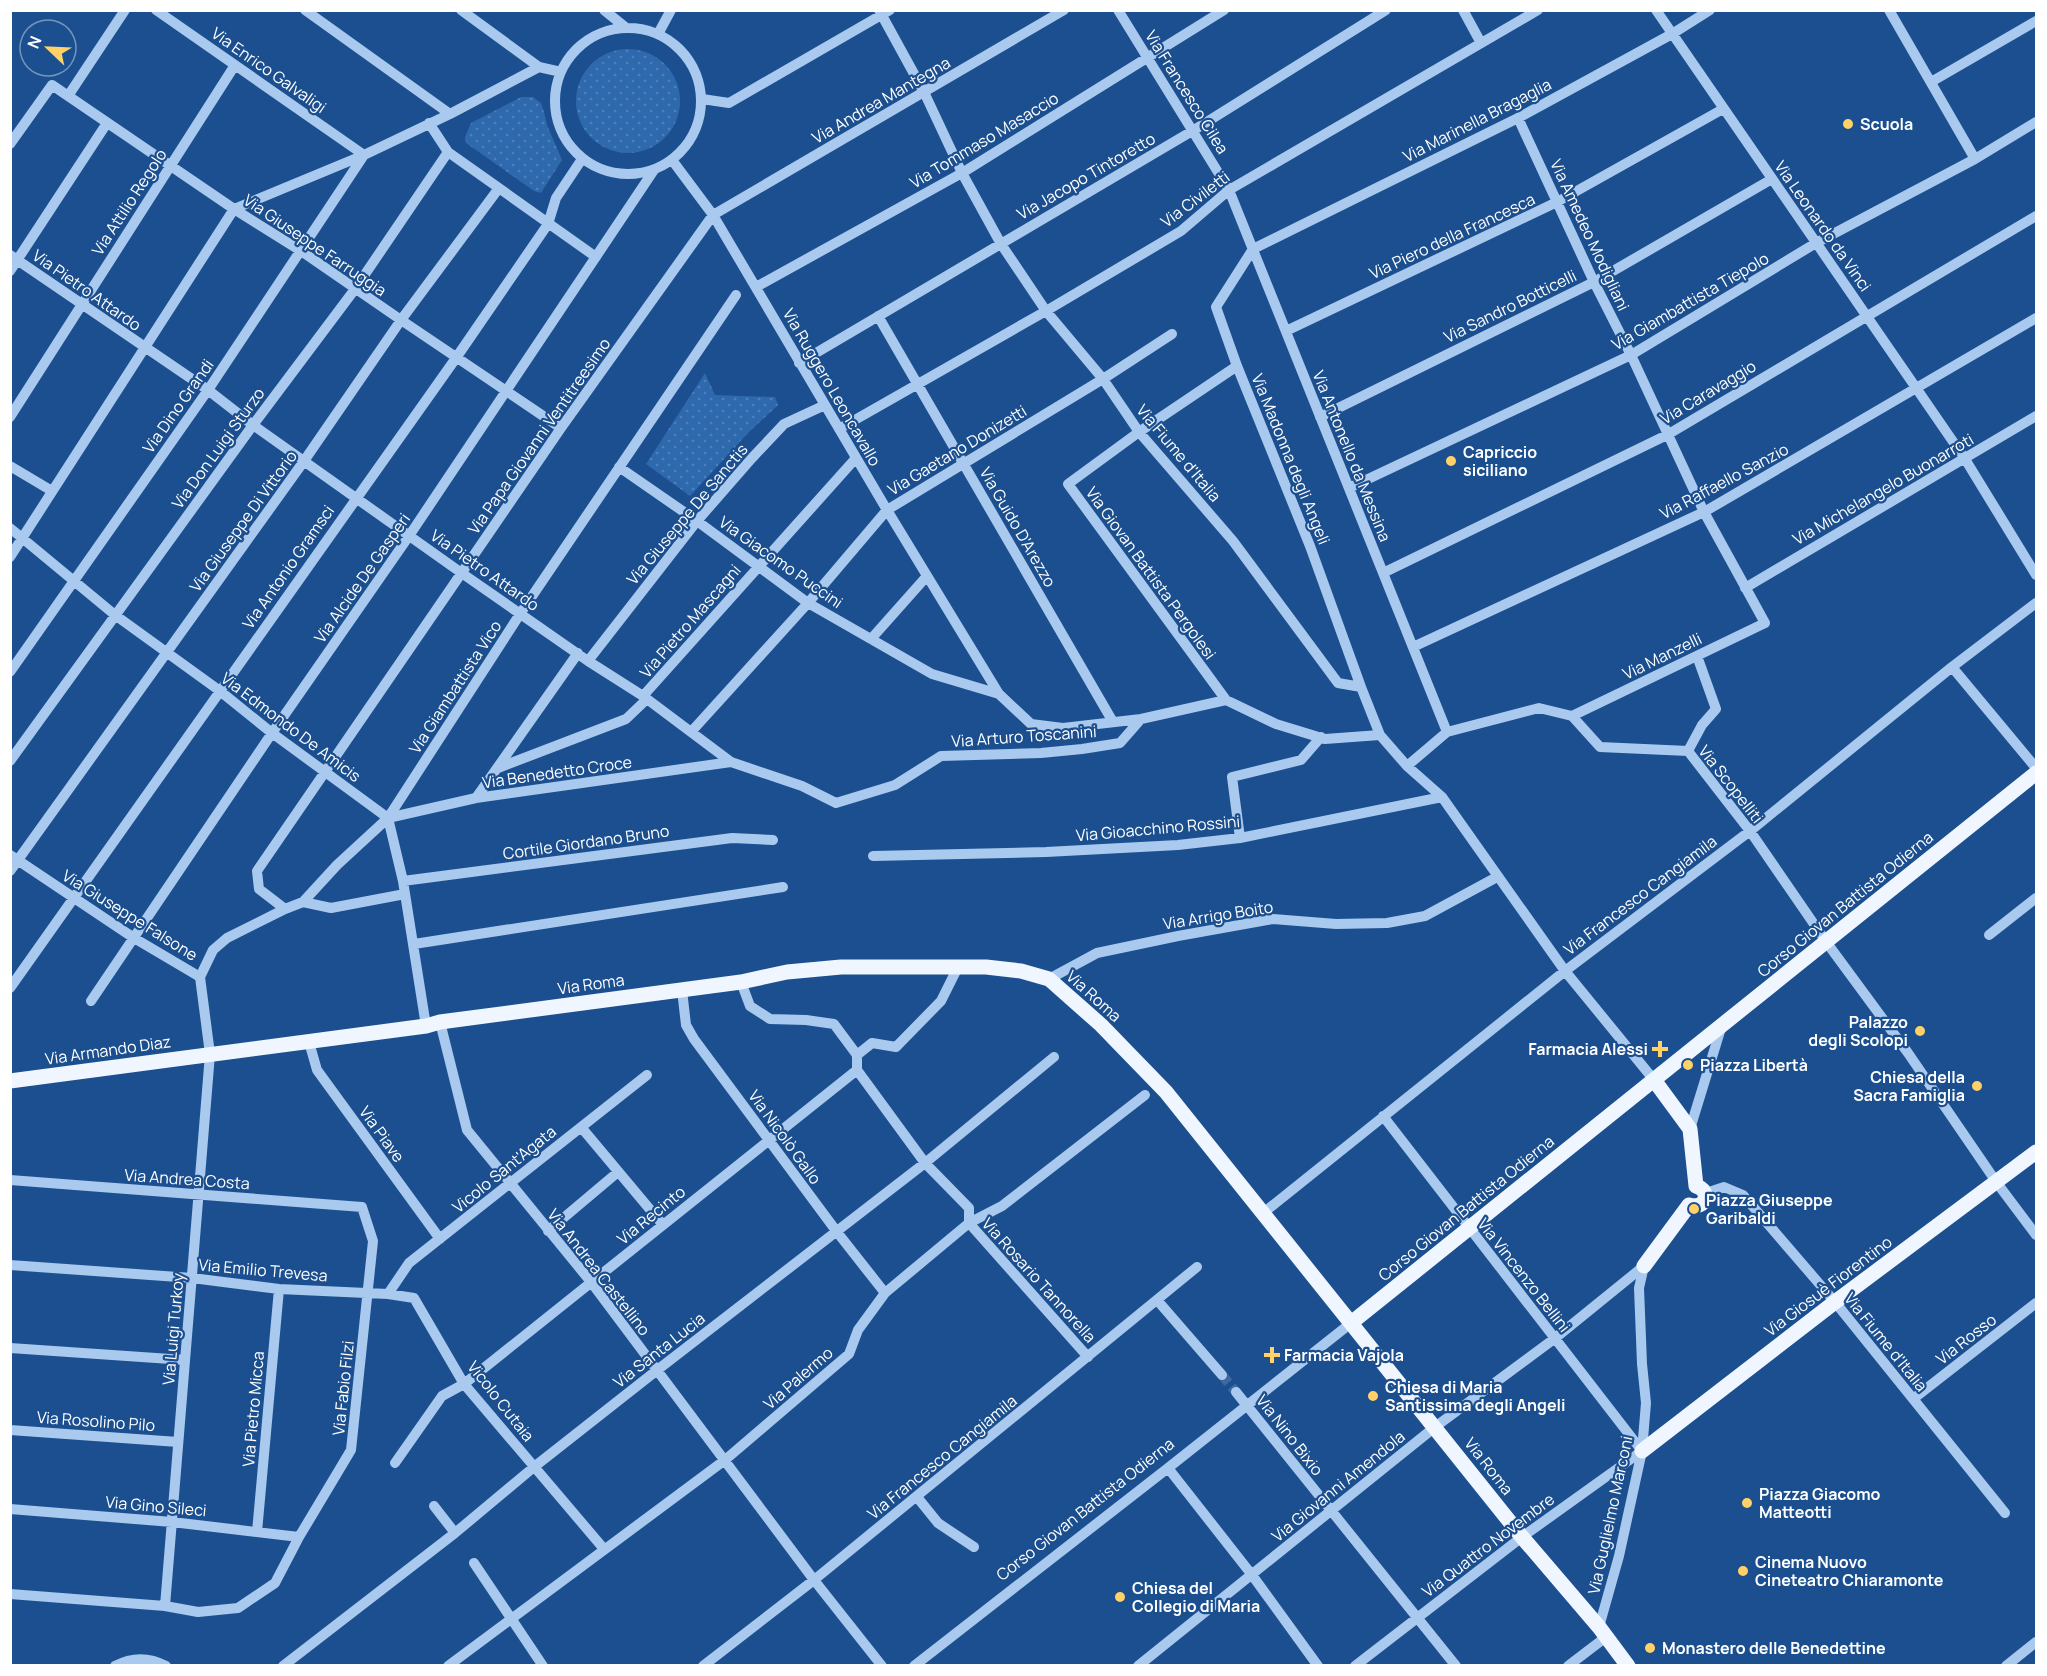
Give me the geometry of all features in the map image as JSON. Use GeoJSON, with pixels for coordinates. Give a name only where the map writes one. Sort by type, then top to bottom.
{"type":"FeatureCollection","features":[{"type":"Feature","properties":{"kind":"main road","name":"Corso Giovan Battista Odierna"},"geometry":{"type":"LineString","coordinates":[[1351,1323],[2037,773]]}},
{"type":"Feature","properties":{"kind":"main road","name":"Via Roma"},"geometry":{"type":"LineString","coordinates":[[210,1054],[741,982],[787,972],[841,967],[986,967],[1021,971],[1049,979],[1096,1021],[1166,1092],[1522,1537],[1628,1665]]}},
{"type":"Feature","properties":{"kind":"main road","name":"Via Armando Diaz"},"geometry":{"type":"LineString","coordinates":[[10,1082],[210,1054]]}},
{"type":"Feature","properties":{"kind":"main road"},"geometry":{"type":"LineString","coordinates":[[1644,1266],[1689,1205],[1685,1193],[1689,1188],[1701,1190],[1690,1129],[1654,1080]]}},
{"type":"Feature","properties":{"kind":"main road","name":"Via Giosuè Fiorentino"},"geometry":{"type":"LineString","coordinates":[[1642,1451],[1835,1302],[2037,1152]]}},
{"type":"Feature","properties":{"kind":"street"},"geometry":{"type":"LineString","coordinates":[[68,96],[126,10]]}},
{"type":"Feature","properties":{"kind":"street","name":"Via Enrico Galvaligi"},"geometry":{"type":"LineString","coordinates":[[156,10],[364,155]]}},
{"type":"Feature","properties":{"kind":"street"},"geometry":{"type":"LineString","coordinates":[[305,10],[450,114]]}},
{"type":"Feature","properties":{"kind":"street"},"geometry":{"type":"LineString","coordinates":[[462,10],[539,67],[561,72]]}},
{"type":"Feature","properties":{"kind":"street"},"geometry":{"type":"LineString","coordinates":[[604,10],[625,27]]}},
{"type":"Feature","properties":{"kind":"street"},"geometry":{"type":"LineString","coordinates":[[658,34],[670,10]]}},
{"type":"Feature","properties":{"kind":"street","name":"Via Andrea Mantegna"},"geometry":{"type":"LineString","coordinates":[[713,215],[1064,10]]}},
{"type":"Feature","properties":{"kind":"street","name":"Via Francesco Cilea"},"geometry":{"type":"LineString","coordinates":[[1118,10],[1229,190]]}},
{"type":"Feature","properties":{"kind":"street","name":"Via Tommaso Masaccio"},"geometry":{"type":"LineString","coordinates":[[756,287],[962,173],[1224,10]]}},
{"type":"Feature","properties":{"kind":"street","name":"Via Jacopo Tintoretto"},"geometry":{"type":"LineString","coordinates":[[799,363],[1194,130],[1386,10]]}},
{"type":"Feature","properties":{"kind":"street"},"geometry":{"type":"LineString","coordinates":[[1463,10],[1482,43]]}},
{"type":"Feature","properties":{"kind":"street","name":"Via Civiletti"},"geometry":{"type":"LineString","coordinates":[[839,429],[1181,231],[1229,190],[1538,10]]}},
{"type":"Feature","properties":{"kind":"street","name":"Via Leonardo da Vinci"},"geometry":{"type":"LineString","coordinates":[[1656,10],[1965,459],[2037,575]]}},
{"type":"Feature","properties":{"kind":"street","name":"Via Marinella Bragaglia"},"geometry":{"type":"LineString","coordinates":[[1253,249],[1518,118],[1672,34],[1710,10]]}},
{"type":"Feature","properties":{"kind":"street"},"geometry":{"type":"LineString","coordinates":[[1889,10],[1975,159]]}},
{"type":"Feature","properties":{"kind":"street"},"geometry":{"type":"LineString","coordinates":[[702,99],[729,103],[884,12]]}},
{"type":"Feature","properties":{"kind":"street","name":"Via Fiume d'Italia"},"geometry":{"type":"LineString","coordinates":[[884,12],[962,173],[1001,244],[1046,311],[1103,379],[1139,432],[1233,541],[1338,683],[1361,687]]}},
{"type":"Feature","properties":{"kind":"street"},"geometry":{"type":"LineString","coordinates":[[1931,82],[2037,21]]}},
{"type":"Feature","properties":{"kind":"street"},"geometry":{"type":"LineString","coordinates":[[625,27],[648,29],[658,34],[669,39],[687,55],[698,76],[702,99],[699,122],[691,138],[672,160],[654,170],[629,175],[604,171],[582,159],[566,140],[556,116],[554,96],[561,72],[579,47],[600,33],[625,27]]}},
{"type":"Feature","properties":{"kind":"street","name":"Via Attilio Regolo"},"geometry":{"type":"LineString","coordinates":[[10,417],[236,65]]}},
{"type":"Feature","properties":{"kind":"street"},"geometry":{"type":"LineString","coordinates":[[10,557],[234,209],[364,155],[450,114],[539,67]]}},
{"type":"Feature","properties":{"kind":"street","name":"Via Giuseppe Farruggia"},"geometry":{"type":"LineString","coordinates":[[10,144],[52,85],[234,209],[302,251],[561,428]]}},
{"type":"Feature","properties":{"kind":"street","name":"Via Piero della Francesca"},"geometry":{"type":"LineString","coordinates":[[1286,332],[1557,202],[1723,109]]}},
{"type":"Feature","properties":{"kind":"street","name":"Via Amedeo Modigliani"},"geometry":{"type":"LineString","coordinates":[[1518,118],[1704,512],[1765,623]]}},
{"type":"Feature","properties":{"kind":"street","name":"Via Giambattista Tiepolo"},"geometry":{"type":"LineString","coordinates":[[1349,488],[1631,355],[1816,243],[1975,159],[2037,122]]}},
{"type":"Feature","properties":{"kind":"street"},"geometry":{"type":"LineString","coordinates":[[10,271],[14,257],[106,123]]}},
{"type":"Feature","properties":{"kind":"street"},"geometry":{"type":"LineString","coordinates":[[429,123],[448,152],[596,257]]}},
{"type":"Feature","properties":{"kind":"street","name":"Via Don Luigi Sturzo"},"geometry":{"type":"LineString","coordinates":[[10,761],[253,424],[355,289],[448,152]]}},
{"type":"Feature","properties":{"kind":"street","name":"Via Dino Grandi"},"geometry":{"type":"LineString","coordinates":[[10,672],[208,390],[364,155]]}},
{"type":"Feature","properties":{"kind":"street","name":"Via Antonio Gramsci"},"geometry":{"type":"LineString","coordinates":[[10,988],[456,358],[548,224],[556,198],[582,159]]}},
{"type":"Feature","properties":{"kind":"street","name":"Via Ruggero Leoncavallo"},"geometry":{"type":"LineString","coordinates":[[672,160],[713,215],[799,363],[999,694]]}},
{"type":"Feature","properties":{"kind":"street","name":"Via Alcide De Gasperi"},"geometry":{"type":"LineString","coordinates":[[91,1001],[272,733],[409,536],[654,170]]}},
{"type":"Feature","properties":{"kind":"street","name":"Via Sandro Botticelli"},"geometry":{"type":"LineString","coordinates":[[1320,417],[1594,282],[1772,179]]}},
{"type":"Feature","properties":{"kind":"street","name":"Via Giuseppe Di Vittorio"},"geometry":{"type":"LineString","coordinates":[[10,871],[14,857],[166,654],[304,461],[401,320],[499,188]]}},
{"type":"Feature","properties":{"kind":"street","name":"Via Antonello da Messina"},"geometry":{"type":"LineString","coordinates":[[1229,190],[1447,732]]}},
{"type":"Feature","properties":{"kind":"street","name":"Via Papa Giovanni Ventitreesimo"},"geometry":{"type":"LineString","coordinates":[[285,909],[259,890],[257,872],[561,428],[713,215]]}},
{"type":"Feature","properties":{"kind":"street","name":"Via Caravaggio"},"geometry":{"type":"LineString","coordinates":[[1383,573],[1667,435],[1866,315],[2037,216]]}},
{"type":"Feature","properties":{"kind":"street","name":"Via Madonna degli Angeli"},"geometry":{"type":"LineString","coordinates":[[1253,249],[1216,307],[1237,366],[1310,546],[1361,687]]}},
{"type":"Feature","properties":{"kind":"street","name":"Via Pietro Attardo"},"geometry":{"type":"LineString","coordinates":[[14,257],[208,390],[409,536],[645,698],[731,762],[802,786],[836,803]]}},
{"type":"Feature","properties":{"kind":"street","name":"Via Giambattista Vico"},"geometry":{"type":"LineString","coordinates":[[200,977],[213,950],[227,938],[303,902],[337,864],[388,818],[520,614],[736,295]]}},
{"type":"Feature","properties":{"kind":"street","name":"Via Guido D'Arezzo"},"geometry":{"type":"LineString","coordinates":[[878,316],[1113,722]]}},
{"type":"Feature","properties":{"kind":"street","name":"Via Raffaello Sanzio"},"geometry":{"type":"LineString","coordinates":[[1413,647],[1704,512],[2037,318]]}},
{"type":"Feature","properties":{"kind":"street","name":"Via Gaetano Donizetti"},"geometry":{"type":"LineString","coordinates":[[691,732],[808,603],[887,510],[1103,379],[1172,334]]}},
{"type":"Feature","properties":{"kind":"street","name":"Via Giovan Battista Pergolesi"},"geometry":{"type":"LineString","coordinates":[[1226,700],[1068,484],[1139,432],[1237,366]]}},
{"type":"Feature","properties":{"kind":"street","name":"Via Giuseppe De Sanctis"},"geometry":{"type":"LineString","coordinates":[[588,661],[697,521],[784,424],[825,405]]}},
{"type":"Feature","properties":{"kind":"street","name":"Via Michelangelo Buonarroti"},"geometry":{"type":"LineString","coordinates":[[1745,588],[2037,416]]}},
{"type":"Feature","properties":{"kind":"street","name":"Via Pietro Mascagni"},"geometry":{"type":"LineString","coordinates":[[645,698],[758,566],[856,458]]}},
{"type":"Feature","properties":{"kind":"street"},"geometry":{"type":"LineString","coordinates":[[10,466],[52,491]]}},
{"type":"Feature","properties":{"kind":"street","name":"Via Giacomo Puccini"},"geometry":{"type":"LineString","coordinates":[[619,468],[697,521],[808,603],[932,674],[999,694]]}},
{"type":"Feature","properties":{"kind":"street","name":"Via Edmondo De Amicis"},"geometry":{"type":"LineString","coordinates":[[10,528],[115,615],[388,818]]}},
{"type":"Feature","properties":{"kind":"street"},"geometry":{"type":"LineString","coordinates":[[871,639],[927,576]]}},
{"type":"Feature","properties":{"kind":"street","name":"Via Francesco Cangiamila"},"geometry":{"type":"LineString","coordinates":[[1262,1214],[1565,971],[1750,831],[1952,667],[2037,603]]}},
{"type":"Feature","properties":{"kind":"street","name":"Via Manzelli"},"geometry":{"type":"LineString","coordinates":[[1572,716],[1765,623]]}},
{"type":"Feature","properties":{"kind":"street"},"geometry":{"type":"LineString","coordinates":[[476,798],[578,653]]}},
{"type":"Feature","properties":{"kind":"street"},"geometry":{"type":"LineString","coordinates":[[1688,751],[1702,724],[1716,709],[1697,656]]}},
{"type":"Feature","properties":{"kind":"street"},"geometry":{"type":"LineString","coordinates":[[1952,667],[2037,768]]}},
{"type":"Feature","properties":{"kind":"street"},"geometry":{"type":"LineString","coordinates":[[1361,687],[1380,735],[1407,766],[1442,797],[1565,971],[1654,1080]]}},
{"type":"Feature","properties":{"kind":"street"},"geometry":{"type":"LineString","coordinates":[[999,694],[1031,724],[1063,728],[1141,719],[1226,700],[1276,724],[1325,739],[1380,735]]}},
{"type":"Feature","properties":{"kind":"street"},"geometry":{"type":"LineString","coordinates":[[497,768],[626,719],[645,698]]}},
{"type":"Feature","properties":{"kind":"street"},"geometry":{"type":"LineString","coordinates":[[1407,766],[1447,732],[1539,708],[1572,716]]}},
{"type":"Feature","properties":{"kind":"street","name":"Via Scopelliti"},"geometry":{"type":"LineString","coordinates":[[1572,716],[1600,747],[1688,751],[1750,831],[1827,943],[1908,1053],[1997,1183],[2037,1234]]}},
{"type":"Feature","properties":{"kind":"street","name":"Via Arturo Toscanini"},"geometry":{"type":"LineString","coordinates":[[836,803],[895,785],[941,756],[1051,752],[1120,743],[1141,719]]}},
{"type":"Feature","properties":{"kind":"street"},"geometry":{"type":"LineString","coordinates":[[1240,838],[1232,777],[1301,760],[1321,737]]}},
{"type":"Feature","properties":{"kind":"street","name":"Via Benedetto Croce"},"geometry":{"type":"LineString","coordinates":[[388,818],[476,798],[731,762]]}},
{"type":"Feature","properties":{"kind":"street","name":"Via Gioacchino Rossini"},"geometry":{"type":"LineString","coordinates":[[873,856],[1046,852],[1178,845],[1240,838],[1442,797]]}},
{"type":"Feature","properties":{"kind":"street"},"geometry":{"type":"LineString","coordinates":[[388,818],[433,1024]]}},
{"type":"Feature","properties":{"kind":"street","name":"Cortile Giordano Bruno"},"geometry":{"type":"LineString","coordinates":[[403,882],[732,838],[773,840]]}},
{"type":"Feature","properties":{"kind":"street","name":"Via Giuseppe Falsone"},"geometry":{"type":"LineString","coordinates":[[14,857],[134,939],[200,977],[210,1054]]}},
{"type":"Feature","properties":{"kind":"street","name":"Via Arrigo Boito"},"geometry":{"type":"LineString","coordinates":[[1049,979],[1097,953],[1273,919],[1336,924],[1387,923],[1425,916],[1497,877]]}},
{"type":"Feature","properties":{"kind":"street"},"geometry":{"type":"LineString","coordinates":[[414,944],[783,887]]}},
{"type":"Feature","properties":{"kind":"street"},"geometry":{"type":"LineString","coordinates":[[303,902],[331,908],[405,894]]}},
{"type":"Feature","properties":{"kind":"street"},"geometry":{"type":"LineString","coordinates":[[1989,935],[2037,898]]}},
{"type":"Feature","properties":{"kind":"street"},"geometry":{"type":"LineString","coordinates":[[857,1055],[872,1042],[896,1047],[941,1001],[958,967]]}},
{"type":"Feature","properties":{"kind":"street"},"geometry":{"type":"LineString","coordinates":[[741,982],[750,1005],[770,1019],[806,1020],[834,1024],[857,1055],[857,1070]]}},
{"type":"Feature","properties":{"kind":"street","name":"Via Nicolò Gallo"},"geometry":{"type":"LineString","coordinates":[[682,990],[686,1025],[837,1232],[885,1293]]}},
{"type":"Feature","properties":{"kind":"street","name":"Via Andrea Castellino"},"geometry":{"type":"LineString","coordinates":[[433,1024],[467,1130],[591,1282],[814,1580],[882,1665]]}},
{"type":"Feature","properties":{"kind":"street"},"geometry":{"type":"LineString","coordinates":[[1690,1129],[1721,1028]]}},
{"type":"Feature","properties":{"kind":"street","name":"Via Piave"},"geometry":{"type":"LineString","coordinates":[[309,1042],[317,1070],[440,1239]]}},
{"type":"Feature","properties":{"kind":"street","name":"Via Luigi Turkoy"},"geometry":{"type":"LineString","coordinates":[[165,1606],[210,1054]]}},
{"type":"Feature","properties":{"kind":"street","name":"Via Santa Lucia"},"geometry":{"type":"LineString","coordinates":[[283,1665],[455,1533],[534,1467],[925,1163],[1054,1057]]}},
{"type":"Feature","properties":{"kind":"street","name":"Via Recinto"},"geometry":{"type":"LineString","coordinates":[[395,1462],[442,1396],[464,1384],[857,1070]]}},
{"type":"Feature","properties":{"kind":"street","name":"Via Rosario Tannorella"},"geometry":{"type":"LineString","coordinates":[[857,1070],[925,1163],[969,1208],[969,1223],[1088,1357]]}},
{"type":"Feature","properties":{"kind":"street","name":"Vicolo Sant'Agata"},"geometry":{"type":"LineString","coordinates":[[388,1294],[409,1263],[647,1075]]}},
{"type":"Feature","properties":{"kind":"street","name":"Via Palermo"},"geometry":{"type":"LineString","coordinates":[[448,1665],[725,1460],[849,1354],[858,1330],[885,1293],[969,1223],[1002,1206],[1145,1095]]}},
{"type":"Feature","properties":{"kind":"street","name":"Via Vincenzo Bellini"},"geometry":{"type":"LineString","coordinates":[[1383,1116],[1642,1451]]}},
{"type":"Feature","properties":{"kind":"street"},"geometry":{"type":"LineString","coordinates":[[580,1127],[663,1225]]}},
{"type":"Feature","properties":{"kind":"street"},"geometry":{"type":"LineString","coordinates":[[548,1231],[618,1172]]}},
{"type":"Feature","properties":{"kind":"street","name":"Via Andrea Costa"},"geometry":{"type":"LineString","coordinates":[[10,1180],[362,1207]]}},
{"type":"Feature","properties":{"kind":"street","name":"Via Fiume d'Italia"},"geometry":{"type":"LineString","coordinates":[[1701,1190],[1724,1187],[1743,1195],[1835,1302],[2005,1513]]}},
{"type":"Feature","properties":{"kind":"street","name":"Via Fabio Filzi"},"geometry":{"type":"LineString","coordinates":[[165,1606],[198,1612],[238,1608],[275,1583],[299,1537],[351,1450],[373,1241],[362,1207]]}},
{"type":"Feature","properties":{"kind":"street","name":"Via Emilio Trevesa"},"geometry":{"type":"LineString","coordinates":[[10,1265],[192,1278],[279,1289],[369,1293]]}},
{"type":"Feature","properties":{"kind":"street","name":"Via Giovanni Amendola"},"geometry":{"type":"LineString","coordinates":[[1145,1663],[1435,1427],[1554,1339],[1644,1266]]}},
{"type":"Feature","properties":{"kind":"street","name":"Via Guglielmo Marconi"},"geometry":{"type":"LineString","coordinates":[[1603,1632],[1642,1451],[1646,1403],[1640,1288],[1644,1266]]}},
{"type":"Feature","properties":{"kind":"street","name":"Via Francesco Cangiamila"},"geometry":{"type":"LineString","coordinates":[[703,1665],[814,1580],[1197,1267]]}},
{"type":"Feature","properties":{"kind":"street","name":"Via Pietro Micca"},"geometry":{"type":"LineString","coordinates":[[257,1532],[279,1289]]}},
{"type":"Feature","properties":{"kind":"street","name":"Vicolo Cutaia"},"geometry":{"type":"LineString","coordinates":[[369,1293],[414,1298],[464,1384],[604,1549]]}},
{"type":"Feature","properties":{"kind":"street"},"geometry":{"type":"LineString","coordinates":[[1157,1300],[1221,1375]]}},
{"type":"Feature","properties":{"kind":"street","name":"Via Rosso"},"geometry":{"type":"LineString","coordinates":[[1913,1399],[2037,1303]]}},
{"type":"Feature","properties":{"kind":"street","name":"Corso Giovan Battista Odierna"},"geometry":{"type":"LineString","coordinates":[[914,1665],[1351,1323]]}},
{"type":"Feature","properties":{"kind":"street"},"geometry":{"type":"LineString","coordinates":[[10,1348],[185,1360]]}},
{"type":"Feature","properties":{"kind":"street","name":"Via Nino Bixio"},"geometry":{"type":"LineString","coordinates":[[1236,1392],[1456,1665]]}},
{"type":"Feature","properties":{"kind":"street","name":"Via Rosolino Pilo"},"geometry":{"type":"LineString","coordinates":[[10,1430],[178,1442]]}},
{"type":"Feature","properties":{"kind":"street","name":"Via Quattro Novembre"},"geometry":{"type":"LineString","coordinates":[[1354,1665],[1522,1537],[1642,1451]]}},
{"type":"Feature","properties":{"kind":"street"},"geometry":{"type":"LineString","coordinates":[[1168,1468],[1252,1575],[1318,1665]]}},
{"type":"Feature","properties":{"kind":"street"},"geometry":{"type":"LineString","coordinates":[[917,1497],[938,1523],[975,1547]]}},
{"type":"Feature","properties":{"kind":"street"},"geometry":{"type":"LineString","coordinates":[[434,1506],[455,1533]]}},
{"type":"Feature","properties":{"kind":"street","name":"Via Gino Sileci"},"geometry":{"type":"LineString","coordinates":[[10,1509],[172,1522],[299,1537]]}},
{"type":"Feature","properties":{"kind":"street"},"geometry":{"type":"LineString","coordinates":[[474,1563],[543,1665]]}},
{"type":"Feature","properties":{"kind":"street"},"geometry":{"type":"LineString","coordinates":[[10,1594],[165,1606]]}},
{"type":"Feature","properties":{"kind":"street"},"geometry":{"type":"LineString","coordinates":[[1568,1665],[1603,1632]]}},
{"type":"Feature","properties":{"kind":"street"},"geometry":{"type":"LineString","coordinates":[[2006,1665],[2037,1642]]}},
{"type":"Feature","properties":{"kind":"street"},"geometry":{"type":"LineString","coordinates":[[115,1665],[128,1660],[140,1659],[166,1665]]}},
{"type":"Feature","properties":{"kind":"shaded area"},"geometry":{"type":"Polygon","coordinates":[[[628,49],[648,53],[665,64],[676,81],[680,101],[676,121],[665,138],[648,149],[628,153],[608,149],[591,138],[580,121],[576,101],[580,81],[591,64],[608,53],[628,49]]]}},
{"type":"Feature","properties":{"kind":"shaded area"},"geometry":{"type":"Polygon","coordinates":[[[521,97],[533,97],[541,103],[547,125],[562,160],[541,193],[534,191],[466,143],[465,137],[471,123],[521,97]]]}},
{"type":"Feature","properties":{"kind":"shaded area"},"geometry":{"type":"Polygon","coordinates":[[[705,373],[715,395],[775,397],[778,405],[748,433],[690,496],[646,464],[705,373]]]}},
{"type":"Feature","properties":{"kind":"tunnel"},"geometry":{"type":"LineString","coordinates":[[1222,1375],[1236,1392]]}},
{"type":"Feature","properties":{"kind":"place","name":"Scuola"},"geometry":{"type":"Point","coordinates":[1848,124]}},
{"type":"Feature","properties":{"kind":"place","name":"Capriccio siciliano"},"geometry":{"type":"Point","coordinates":[1451,461]}},
{"type":"Feature","properties":{"kind":"place","name":"Palazzo degli Scolopi"},"geometry":{"type":"Point","coordinates":[1920,1031]}},
{"type":"Feature","properties":{"kind":"place","name":"Farmacia Alessi"},"geometry":{"type":"Point","coordinates":[1660,1049]}},
{"type":"Feature","properties":{"kind":"place","name":"Piazza Libertà"},"geometry":{"type":"Point","coordinates":[1688,1065]}},
{"type":"Feature","properties":{"kind":"place","name":"Chiesa della Sacra Famiglia"},"geometry":{"type":"Point","coordinates":[1977,1086]}},
{"type":"Feature","properties":{"kind":"place","name":"Piazza Giuseppe Garibaldi"},"geometry":{"type":"Point","coordinates":[1694,1209]}},
{"type":"Feature","properties":{"kind":"place","name":"Farmacia Vajola"},"geometry":{"type":"Point","coordinates":[1272,1355]}},
{"type":"Feature","properties":{"kind":"place","name":"Chiesa di Maria Santissima degli Angeli"},"geometry":{"type":"Point","coordinates":[1373,1396]}},
{"type":"Feature","properties":{"kind":"place","name":"Piazza Giacomo Matteotti"},"geometry":{"type":"Point","coordinates":[1747,1503]}},
{"type":"Feature","properties":{"kind":"place","name":"Cinema Nuovo Cineteatro Chiaramonte"},"geometry":{"type":"Point","coordinates":[1743,1571]}},
{"type":"Feature","properties":{"kind":"place","name":"Chiesa del Collegio di Maria"},"geometry":{"type":"Point","coordinates":[1120,1597]}},
{"type":"Feature","properties":{"kind":"place","name":"Monastero delle Benedettine"},"geometry":{"type":"Point","coordinates":[1650,1648]}}]}
